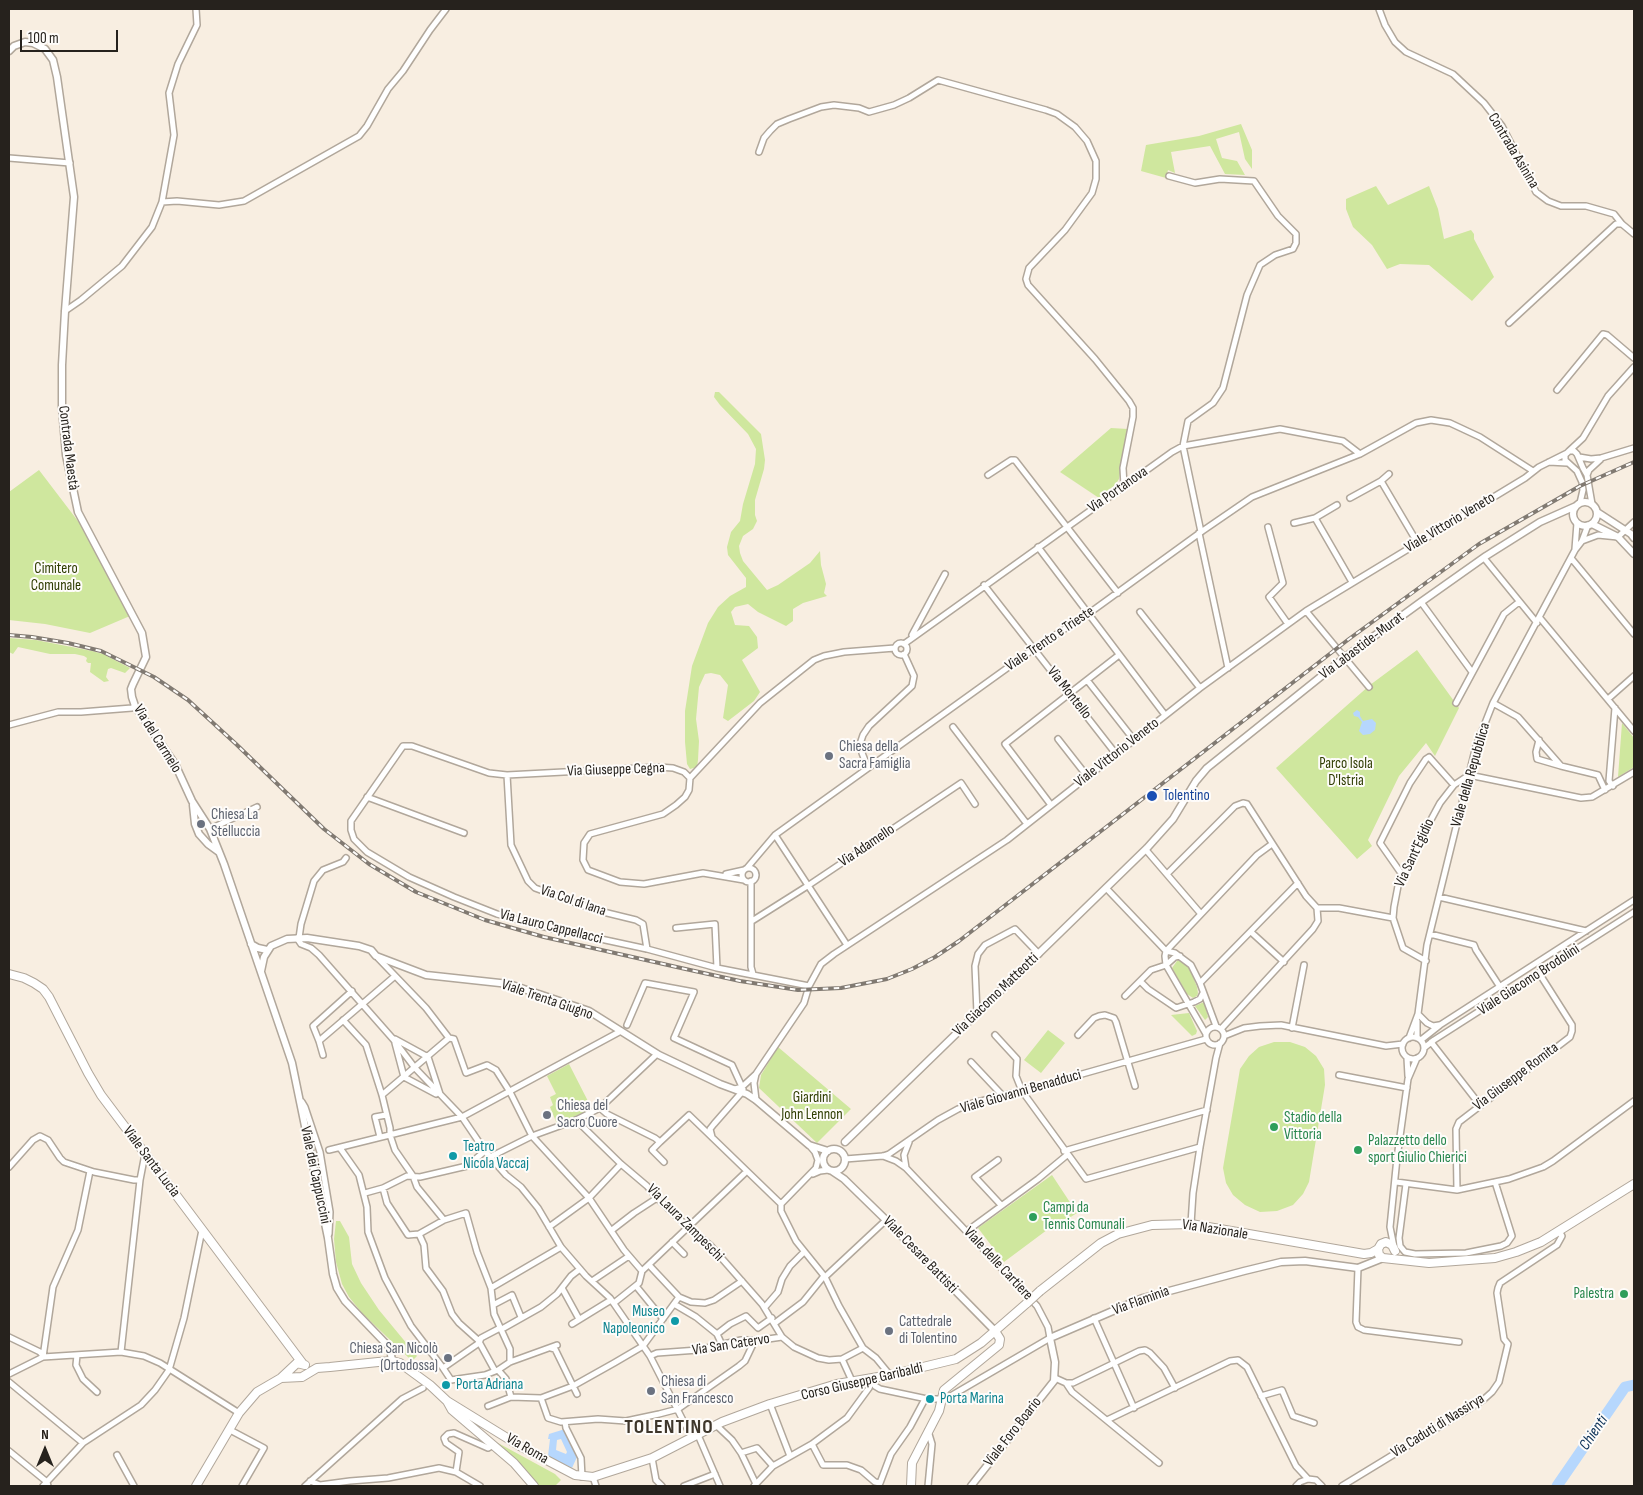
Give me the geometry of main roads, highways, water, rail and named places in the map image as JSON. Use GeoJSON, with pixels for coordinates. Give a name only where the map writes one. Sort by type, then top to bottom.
{"type":"FeatureCollection","features":[{"type":"Feature","properties":{"kind":"main road","name":"Viale Santa Lucia"},"geometry":{"type":"LineString","coordinates":[[11,974],[34,983],[49,997],[97,1087],[294,1353],[301,1367],[294,1373],[297,1376],[281,1378]]}},
{"type":"Feature","properties":{"kind":"main road","name":"Via Nazionale"},"geometry":{"type":"LineString","coordinates":[[995,1331],[1101,1243],[1118,1234],[1152,1225],[1191,1224],[1356,1253],[1371,1253],[1414,1262],[1445,1262],[1495,1258],[1541,1242],[1634,1184]]}},
{"type":"Feature","properties":{"kind":"main road"},"geometry":{"type":"LineString","coordinates":[[1394,1249],[1393,1255],[1382,1255],[1383,1242],[1390,1243],[1394,1249],[1414,1262]]}},
{"type":"Feature","properties":{"kind":"main road"},"geometry":{"type":"LineString","coordinates":[[910,1486],[912,1464],[939,1411],[946,1388],[999,1345],[1000,1339],[995,1331]]}},
{"type":"Feature","properties":{"kind":"main road","name":"Corso Giuseppe Garibaldi"},"geometry":{"type":"LineString","coordinates":[[695,1436],[719,1423],[770,1404],[852,1381],[890,1375],[956,1359],[971,1351],[995,1331]]}},
{"type":"Feature","properties":{"kind":"main road","name":"Via Roma"},"geometry":{"type":"LineString","coordinates":[[301,1367],[318,1368],[392,1361],[408,1368],[447,1401],[560,1468],[582,1477],[593,1477],[652,1458],[695,1436]]}},
{"type":"Feature","properties":{"kind":"main road"},"geometry":{"type":"LineString","coordinates":[[196,1486],[239,1414],[257,1392],[301,1367]]}},
{"type":"Feature","properties":{"kind":"main road"},"geometry":{"type":"LineString","coordinates":[[447,1401],[452,1410],[514,1463],[534,1486]]}},
{"type":"Feature","properties":{"kind":"water"},"geometry":{"type":"Polygon","coordinates":[[[1357,710],[1360,712],[1363,721],[1372,719],[1376,723],[1375,730],[1370,734],[1363,735],[1359,731],[1362,722],[1353,713],[1357,710]]]}},
{"type":"Feature","properties":{"kind":"water"},"geometry":{"type":"Polygon","coordinates":[[[565,1429],[577,1457],[572,1468],[548,1456],[549,1434],[565,1429]],[[561,1439],[557,1440],[556,1450],[566,1454],[567,1452],[561,1439]]]}},
{"type":"Feature","properties":{"kind":"waterway","name":"Chienti"},"geometry":{"type":"LineString","coordinates":[[1557,1486],[1625,1387],[1634,1385]]}},
{"type":"Feature","properties":{"kind":"railway"},"geometry":{"type":"LineString","coordinates":[[9,635],[68,643],[101,651],[154,677],[188,700],[324,829],[369,864],[416,892],[485,920],[544,937],[681,968],[740,981],[798,990],[841,988],[887,979],[935,957],[959,941],[1349,639],[1479,544],[1580,486],[1634,462]]}},
{"type":"Feature","properties":{"kind":"place","name":"Chiesa della Sacra Famiglia"},"geometry":{"type":"Point","coordinates":[829,756]}},
{"type":"Feature","properties":{"kind":"place","name":"Tolentino"},"geometry":{"type":"Point","coordinates":[1152,796]}},
{"type":"Feature","properties":{"kind":"place","name":"Chiesa La Stelluccia"},"geometry":{"type":"Point","coordinates":[201,824]}},
{"type":"Feature","properties":{"kind":"place","name":"Chiesa del Sacro Cuore"},"geometry":{"type":"Point","coordinates":[547,1115]}},
{"type":"Feature","properties":{"kind":"place","name":"Stadio della Vittoria"},"geometry":{"type":"Point","coordinates":[1274,1127]}},
{"type":"Feature","properties":{"kind":"place","name":"Palazzetto dello sport Giulio Chierici"},"geometry":{"type":"Point","coordinates":[1358,1150]}},
{"type":"Feature","properties":{"kind":"place","name":"Teatro Nicola Vaccaj"},"geometry":{"type":"Point","coordinates":[453,1156]}},
{"type":"Feature","properties":{"kind":"place","name":"Campi da Tennis Comunali"},"geometry":{"type":"Point","coordinates":[1033,1217]}},
{"type":"Feature","properties":{"kind":"place","name":"Palestra"},"geometry":{"type":"Point","coordinates":[1624,1294]}},
{"type":"Feature","properties":{"kind":"place","name":"Museo Napoleonico"},"geometry":{"type":"Point","coordinates":[675,1321]}},
{"type":"Feature","properties":{"kind":"place","name":"Cattedrale di Tolentino"},"geometry":{"type":"Point","coordinates":[889,1331]}},
{"type":"Feature","properties":{"kind":"place","name":"Chiesa San Nicolò (Ortodossa)"},"geometry":{"type":"Point","coordinates":[448,1358]}},
{"type":"Feature","properties":{"kind":"place","name":"Porta Adriana"},"geometry":{"type":"Point","coordinates":[446,1385]}},
{"type":"Feature","properties":{"kind":"place","name":"Chiesa di San Francesco"},"geometry":{"type":"Point","coordinates":[651,1391]}},
{"type":"Feature","properties":{"kind":"place","name":"Porta Marina"},"geometry":{"type":"Point","coordinates":[930,1399]}},
{"type":"Feature","properties":{"kind":"district","name":"TOLENTINO"},"geometry":{"type":"Point","coordinates":[669,1428]}},
{"type":"Feature","properties":{"kind":"park label","name":"Cimitero Comunale"},"geometry":{"type":"Point","coordinates":[56,578]}},
{"type":"Feature","properties":{"kind":"park label","name":"Parco Isola D'Istria"},"geometry":{"type":"Point","coordinates":[1346,772]}},
{"type":"Feature","properties":{"kind":"park label","name":"Giardini John Lennon"},"geometry":{"type":"Point","coordinates":[812,1106]}}]}
